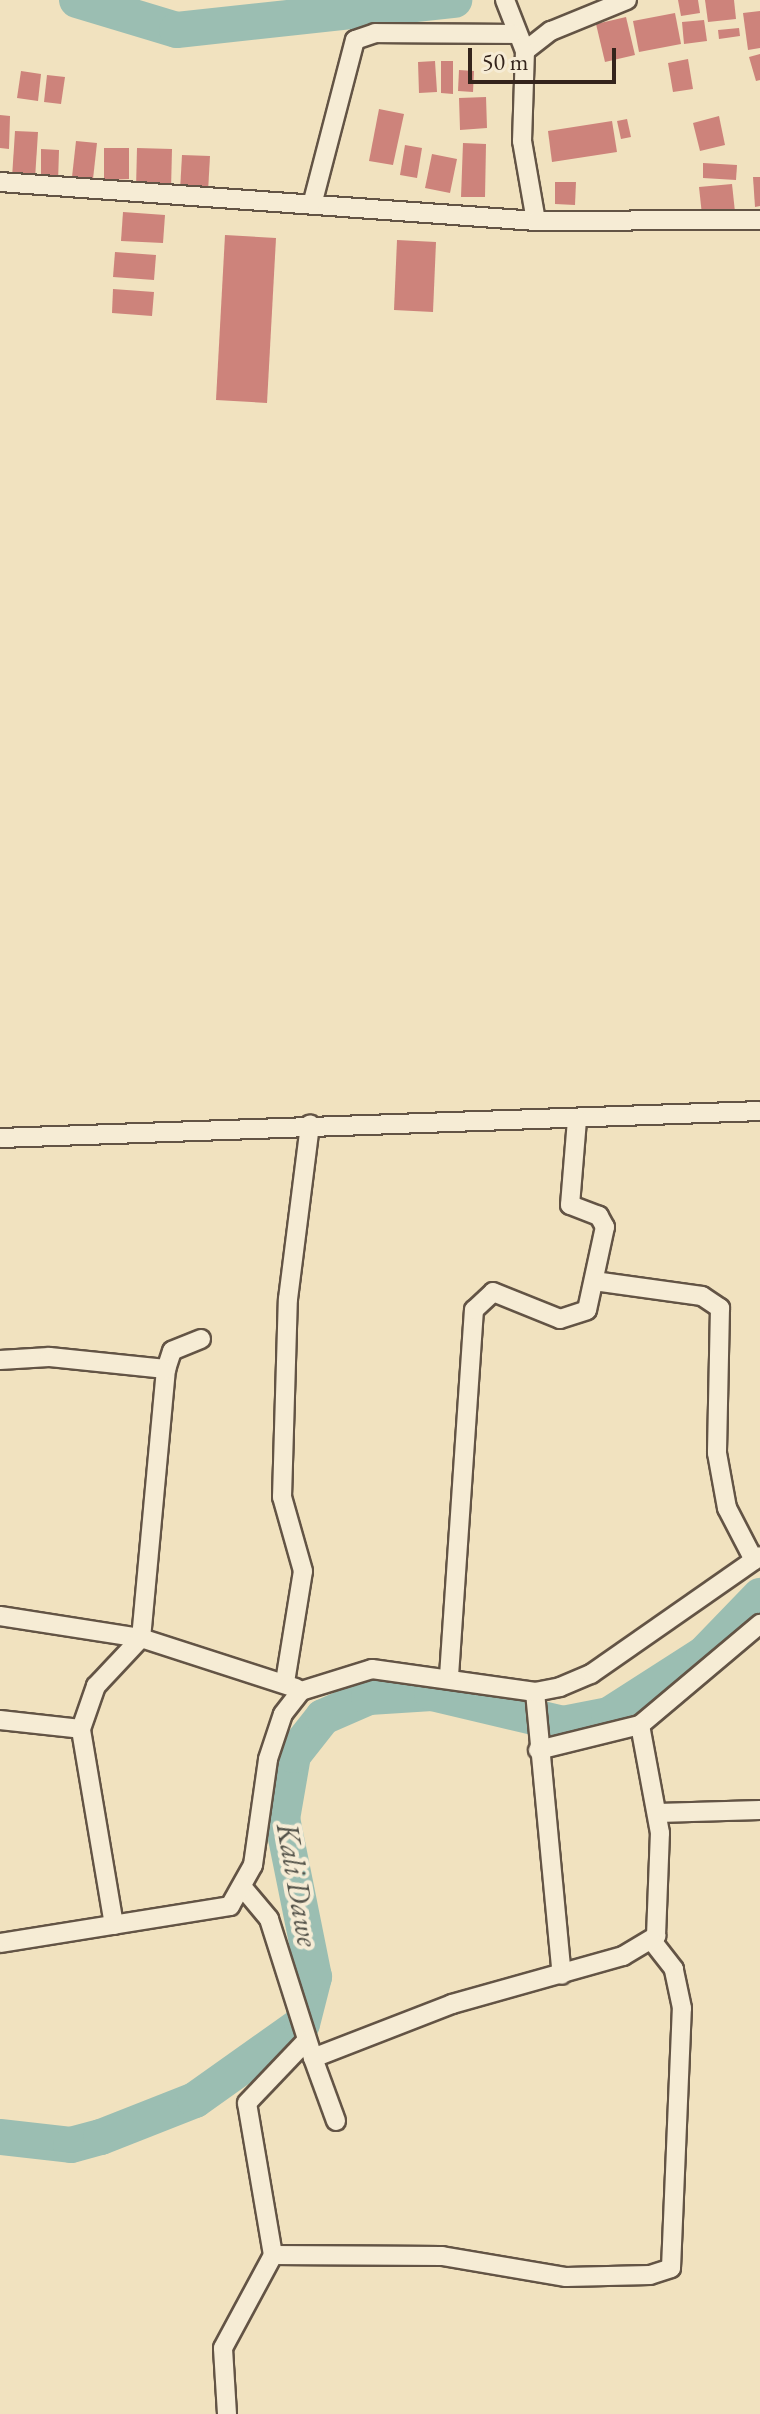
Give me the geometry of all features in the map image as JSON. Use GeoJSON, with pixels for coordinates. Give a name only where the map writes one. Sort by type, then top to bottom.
{"type":"FeatureCollection","features":[{"type":"Feature","properties":{"kind":"street"},"geometry":{"type":"LineString","coordinates":[[505,0],[510,29],[525,51],[522,141],[536,221]]}},
{"type":"Feature","properties":{"kind":"street"},"geometry":{"type":"LineString","coordinates":[[525,51],[551,31],[627,0]]}},
{"type":"Feature","properties":{"kind":"street"},"geometry":{"type":"LineString","coordinates":[[313,201],[355,40],[375,33],[510,29]]}},
{"type":"Feature","properties":{"kind":"street"},"geometry":{"type":"LineString","coordinates":[[0,182],[313,201],[536,221],[760,220]]}},
{"type":"Feature","properties":{"kind":"street"},"geometry":{"type":"LineString","coordinates":[[0,1138],[310,1124],[577,1119],[760,1111]]}},
{"type":"Feature","properties":{"kind":"street"},"geometry":{"type":"LineString","coordinates":[[449,1676],[474,1310],[493,1292],[575,1318],[587,1310],[605,1227],[599,1216],[570,1205],[577,1119]]}},
{"type":"Feature","properties":{"kind":"street"},"geometry":{"type":"LineString","coordinates":[[0,1943],[214,1911],[244,1889],[268,1759],[293,1686],[303,1571],[282,1497],[288,1299],[310,1124]]}},
{"type":"Feature","properties":{"kind":"street"},"geometry":{"type":"LineString","coordinates":[[0,1616],[141,1638],[293,1686],[372,1669],[449,1676],[536,1701],[591,1674],[757,1558],[727,1508],[717,1453],[720,1308],[702,1296],[594,1281]]}},
{"type":"Feature","properties":{"kind":"street"},"geometry":{"type":"LineString","coordinates":[[114,1925],[81,1729],[96,1686],[141,1638],[166,1369],[172,1351],[201,1339]]}},
{"type":"Feature","properties":{"kind":"street"},"geometry":{"type":"LineString","coordinates":[[0,1360],[49,1357],[166,1369]]}},
{"type":"Feature","properties":{"kind":"street"},"geometry":{"type":"LineString","coordinates":[[538,1742],[640,1725],[760,1624]]}},
{"type":"Feature","properties":{"kind":"street"},"geometry":{"type":"LineString","coordinates":[[536,1701],[562,1975]]}},
{"type":"Feature","properties":{"kind":"street"},"geometry":{"type":"LineString","coordinates":[[0,1720],[81,1729]]}},
{"type":"Feature","properties":{"kind":"street"},"geometry":{"type":"LineString","coordinates":[[273,2255],[442,2256],[566,2277],[650,2275],[671,2268],[682,2008],[674,1969],[652,1941],[658,1813],[640,1725]]}},
{"type":"Feature","properties":{"kind":"street"},"geometry":{"type":"LineString","coordinates":[[658,1813],[760,1810]]}},
{"type":"Feature","properties":{"kind":"street"},"geometry":{"type":"LineString","coordinates":[[244,1889],[269,1919],[296,2010],[336,2121]]}},
{"type":"Feature","properties":{"kind":"street"},"geometry":{"type":"LineString","coordinates":[[227,2414],[223,2348],[273,2255],[247,2103],[309,2049],[452,2004],[562,1975],[652,1941]]}},
{"type":"Feature","properties":{"kind":"building"},"geometry":{"type":"Polygon","coordinates":[[[678,0],[698,0],[700,13],[681,16],[678,0]]]}},
{"type":"Feature","properties":{"kind":"building"},"geometry":{"type":"Polygon","coordinates":[[[705,0],[734,0],[736,19],[708,22],[705,0]]]}},
{"type":"Feature","properties":{"kind":"building"},"geometry":{"type":"Polygon","coordinates":[[[760,11],[760,48],[748,50],[743,13],[760,11]]]}},
{"type":"Feature","properties":{"kind":"building"},"geometry":{"type":"Polygon","coordinates":[[[675,13],[681,44],[639,52],[633,21],[675,13]]]}},
{"type":"Feature","properties":{"kind":"building"},"geometry":{"type":"Polygon","coordinates":[[[626,17],[635,55],[605,62],[596,24],[626,17]]]}},
{"type":"Feature","properties":{"kind":"building"},"geometry":{"type":"Polygon","coordinates":[[[704,20],[707,41],[684,44],[682,22],[704,20]]]}},
{"type":"Feature","properties":{"kind":"building"},"geometry":{"type":"Polygon","coordinates":[[[739,28],[740,36],[719,39],[718,30],[739,28]]]}},
{"type":"Feature","properties":{"kind":"building"},"geometry":{"type":"Polygon","coordinates":[[[760,54],[760,80],[756,81],[749,57],[760,54]]]}},
{"type":"Feature","properties":{"kind":"building"},"geometry":{"type":"Polygon","coordinates":[[[688,59],[693,89],[673,92],[668,63],[688,59]]]}},
{"type":"Feature","properties":{"kind":"building"},"geometry":{"type":"Polygon","coordinates":[[[435,61],[437,92],[419,93],[418,62],[435,61]]]}},
{"type":"Feature","properties":{"kind":"building"},"geometry":{"type":"Polygon","coordinates":[[[441,61],[453,61],[453,94],[441,93],[441,61]]]}},
{"type":"Feature","properties":{"kind":"building"},"geometry":{"type":"Polygon","coordinates":[[[459,70],[474,71],[473,92],[458,91],[459,70]]]}},
{"type":"Feature","properties":{"kind":"building"},"geometry":{"type":"Polygon","coordinates":[[[21,71],[41,74],[38,101],[17,98],[21,71]]]}},
{"type":"Feature","properties":{"kind":"building"},"geometry":{"type":"Polygon","coordinates":[[[47,75],[65,77],[61,104],[44,102],[47,75]]]}},
{"type":"Feature","properties":{"kind":"building"},"geometry":{"type":"Polygon","coordinates":[[[486,97],[487,128],[460,130],[459,98],[486,97]]]}},
{"type":"Feature","properties":{"kind":"building"},"geometry":{"type":"Polygon","coordinates":[[[379,109],[404,114],[393,165],[369,161],[379,109]]]}},
{"type":"Feature","properties":{"kind":"building"},"geometry":{"type":"Polygon","coordinates":[[[0,115],[10,116],[9,149],[0,148],[0,115]]]}},
{"type":"Feature","properties":{"kind":"building"},"geometry":{"type":"Polygon","coordinates":[[[719,116],[725,145],[700,151],[693,123],[719,116]]]}},
{"type":"Feature","properties":{"kind":"building"},"geometry":{"type":"Polygon","coordinates":[[[627,119],[631,137],[621,139],[617,121],[627,119]]]}},
{"type":"Feature","properties":{"kind":"building"},"geometry":{"type":"Polygon","coordinates":[[[612,121],[617,152],[552,162],[548,131],[612,121]]]}},
{"type":"Feature","properties":{"kind":"building"},"geometry":{"type":"Polygon","coordinates":[[[15,131],[38,132],[35,179],[12,178],[15,131]]]}},
{"type":"Feature","properties":{"kind":"building"},"geometry":{"type":"Polygon","coordinates":[[[76,141],[97,143],[93,179],[72,177],[76,141]]]}},
{"type":"Feature","properties":{"kind":"building"},"geometry":{"type":"Polygon","coordinates":[[[463,143],[486,144],[485,197],[461,197],[463,143]]]}},
{"type":"Feature","properties":{"kind":"building"},"geometry":{"type":"Polygon","coordinates":[[[405,145],[422,148],[417,178],[400,175],[405,145]]]}},
{"type":"Feature","properties":{"kind":"building"},"geometry":{"type":"Polygon","coordinates":[[[104,148],[129,148],[129,179],[104,180],[104,148]]]}},
{"type":"Feature","properties":{"kind":"building"},"geometry":{"type":"Polygon","coordinates":[[[137,148],[172,149],[171,190],[136,189],[137,148]]]}},
{"type":"Feature","properties":{"kind":"building"},"geometry":{"type":"Polygon","coordinates":[[[41,149],[59,150],[58,183],[41,183],[41,149]]]}},
{"type":"Feature","properties":{"kind":"building"},"geometry":{"type":"Polygon","coordinates":[[[432,154],[457,159],[450,193],[425,188],[432,154]]]}},
{"type":"Feature","properties":{"kind":"building"},"geometry":{"type":"Polygon","coordinates":[[[182,155],[210,156],[208,192],[180,191],[182,155]]]}},
{"type":"Feature","properties":{"kind":"building"},"geometry":{"type":"Polygon","coordinates":[[[703,163],[737,165],[736,180],[703,178],[703,163]]]}},
{"type":"Feature","properties":{"kind":"building"},"geometry":{"type":"Polygon","coordinates":[[[753,177],[760,177],[760,206],[755,207],[753,177]]]}},
{"type":"Feature","properties":{"kind":"building"},"geometry":{"type":"Polygon","coordinates":[[[555,182],[576,182],[575,205],[555,204],[555,182]]]}},
{"type":"Feature","properties":{"kind":"building"},"geometry":{"type":"Polygon","coordinates":[[[732,184],[735,212],[702,215],[699,187],[732,184]]]}},
{"type":"Feature","properties":{"kind":"building"},"geometry":{"type":"Polygon","coordinates":[[[123,212],[165,215],[163,243],[121,241],[123,212]]]}},
{"type":"Feature","properties":{"kind":"building"},"geometry":{"type":"Polygon","coordinates":[[[225,235],[276,238],[267,403],[216,400],[225,235]]]}},
{"type":"Feature","properties":{"kind":"building"},"geometry":{"type":"Polygon","coordinates":[[[397,240],[436,242],[433,312],[394,310],[397,240]]]}},
{"type":"Feature","properties":{"kind":"building"},"geometry":{"type":"Polygon","coordinates":[[[115,252],[156,255],[154,280],[113,277],[115,252]]]}},
{"type":"Feature","properties":{"kind":"building"},"geometry":{"type":"Polygon","coordinates":[[[113,289],[154,292],[152,316],[112,313],[113,289]]]}},
{"type":"Feature","properties":{"kind":"waterway"},"geometry":{"type":"LineString","coordinates":[[77,0],[177,30],[454,0]]}},
{"type":"Feature","properties":{"kind":"waterway","name":"Kali Dawe"},"geometry":{"type":"LineString","coordinates":[[0,2137],[71,2145],[101,2137],[195,2100],[302,2024],[314,1977],[282,1819],[293,1755],[323,1717],[369,1697],[432,1693],[563,1724],[609,1715],[704,1654],[760,1596]]}}]}
